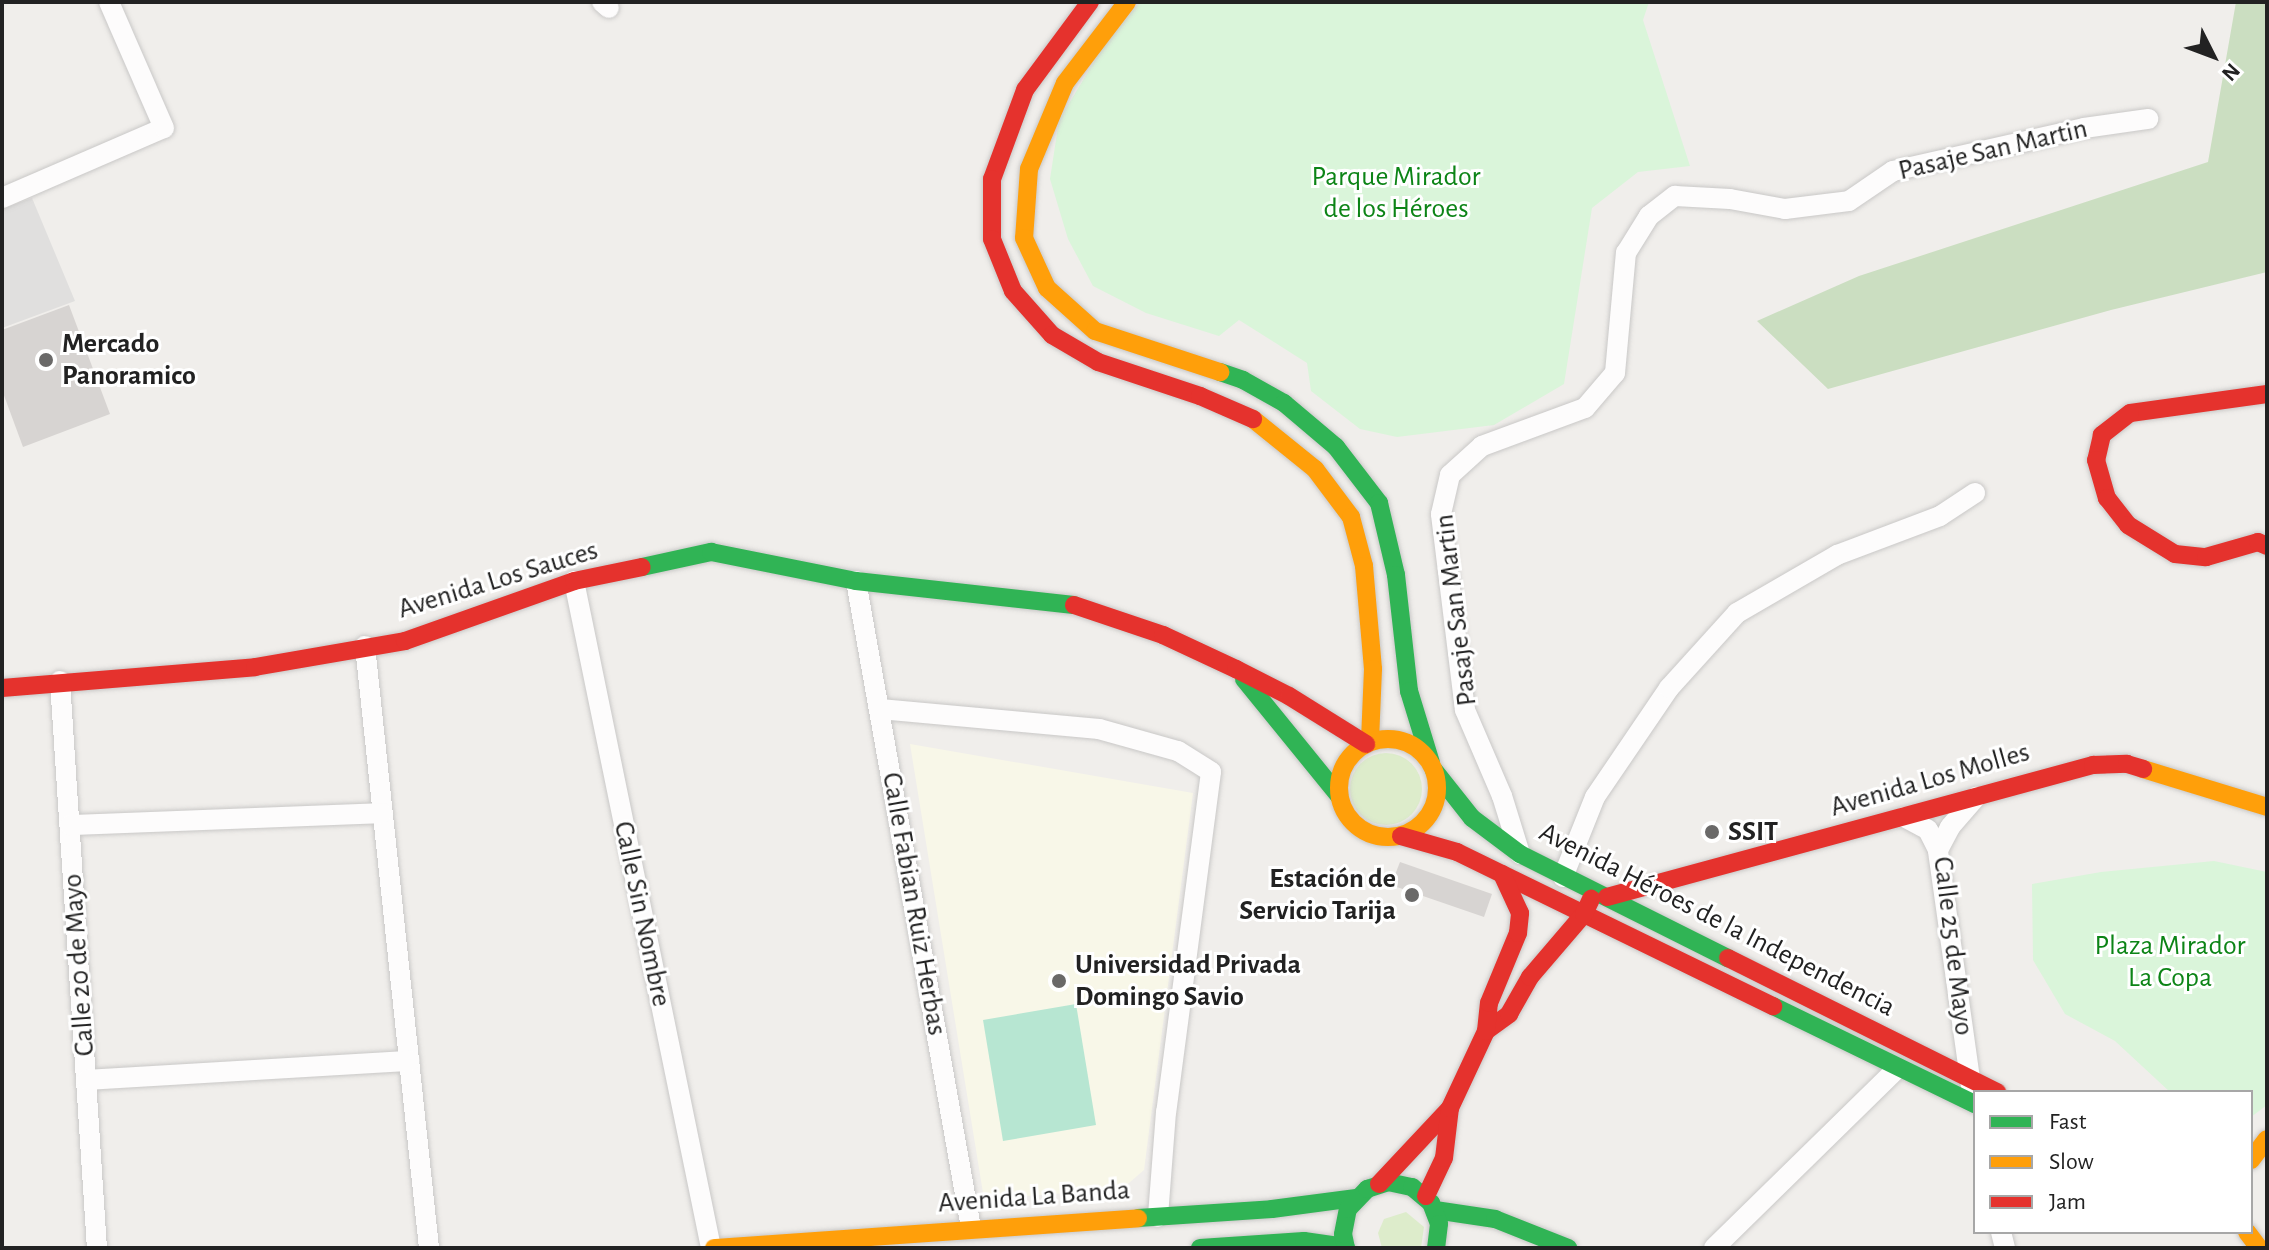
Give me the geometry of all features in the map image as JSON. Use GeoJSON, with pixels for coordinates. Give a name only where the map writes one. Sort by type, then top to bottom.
{"type":"FeatureCollection","features":[{"type":"Feature","properties":{"kind":"street"},"geometry":{"type":"LineString","coordinates":[[2,198],[164,128],[109,2]]}},
{"type":"Feature","properties":{"kind":"street"},"geometry":{"type":"LineString","coordinates":[[1090,2],[1025,90],[992,179],[992,239],[1013,291],[1052,335],[1098,362],[1200,396],[1260,422],[1315,469],[1351,517],[1364,566],[1373,669],[1368,743]]}},
{"type":"Feature","properties":{"kind":"street","name":"Avenida Héroes de la Independencia"},"geometry":{"type":"LineString","coordinates":[[1127,2],[1065,83],[1029,169],[1024,238],[1047,288],[1095,331],[1243,380],[1284,403],[1336,447],[1379,503],[1396,575],[1409,691],[1433,766],[1472,818],[1520,854],[1563,877],[1993,1090]]}},
{"type":"Feature","properties":{"kind":"street","name":"Pasaje San Martin"},"geometry":{"type":"LineString","coordinates":[[1520,854],[1502,796],[1465,710],[1441,514],[1450,475],[1482,446],[1585,408],[1615,373],[1626,253],[1649,216],[1675,196],[1730,199],[1785,209],[1849,201],[1893,171],[2084,128],[2148,119]]}},
{"type":"Feature","properties":{"kind":"street"},"geometry":{"type":"LineString","coordinates":[[2267,394],[2130,413],[2102,435],[2096,460],[2107,498],[2128,525],[2175,554],[2206,557],[2258,542],[2267,546]]}},
{"type":"Feature","properties":{"kind":"street"},"geometry":{"type":"LineString","coordinates":[[1563,877],[1595,797],[1669,688],[1737,613],[1837,555],[1940,516],[1975,493]]}},
{"type":"Feature","properties":{"kind":"street","name":"Avenida Los Sauces"},"geometry":{"type":"LineString","coordinates":[[2,688],[255,667],[405,641],[574,581],[711,552],[856,581],[1081,606],[1163,635],[1236,669],[1368,743]]}},
{"type":"Feature","properties":{"kind":"street","name":"Calle Sin Nombre"},"geometry":{"type":"LineString","coordinates":[[574,581],[712,1248]]}},
{"type":"Feature","properties":{"kind":"street","name":"Calle Fabian Ruiz Herbas"},"geometry":{"type":"LineString","coordinates":[[856,581],[971,1228]]}},
{"type":"Feature","properties":{"kind":"street"},"geometry":{"type":"LineString","coordinates":[[365,646],[429,1248]]}},
{"type":"Feature","properties":{"kind":"street","name":"Avenida Los Sauces"},"geometry":{"type":"LineString","coordinates":[[1236,669],[1339,796]]}},
{"type":"Feature","properties":{"kind":"street","name":"Calle 20 de Mayo"},"geometry":{"type":"LineString","coordinates":[[60,681],[97,1248]]}},
{"type":"Feature","properties":{"kind":"street"},"geometry":{"type":"LineString","coordinates":[[880,709],[1099,729],[1178,751],[1211,772],[1166,1112],[1158,1217]]}},
{"type":"Feature","properties":{"kind":"street"},"geometry":{"type":"LineString","coordinates":[[1387,738],[1405,741],[1420,750],[1433,766],[1438,786],[1428,817],[1401,836],[1384,838],[1360,829],[1344,812],[1339,796],[1343,766],[1368,743],[1387,738]]}},
{"type":"Feature","properties":{"kind":"street","name":"Avenida Los Molles"},"geometry":{"type":"LineString","coordinates":[[1601,894],[2093,765],[2127,764],[2267,807]]}},
{"type":"Feature","properties":{"kind":"street","name":"Calle 25 de Mayo"},"geometry":{"type":"LineString","coordinates":[[1973,1095],[1938,850],[1957,817],[1979,795]]}},
{"type":"Feature","properties":{"kind":"street"},"geometry":{"type":"LineString","coordinates":[[70,825],[382,813]]}},
{"type":"Feature","properties":{"kind":"street"},"geometry":{"type":"LineString","coordinates":[[1904,817],[1928,830],[1938,850]]}},
{"type":"Feature","properties":{"kind":"street","name":"Avenida Héroes de la Independencia"},"geometry":{"type":"LineString","coordinates":[[1401,836],[1457,852],[1973,1104]]}},
{"type":"Feature","properties":{"kind":"street"},"geometry":{"type":"LineString","coordinates":[[1209,1248],[1304,1241],[1346,1248],[1344,1221],[1356,1198],[1379,1184],[1450,1108],[1486,1031],[1489,1003],[1518,933],[1520,913],[1502,874]]}},
{"type":"Feature","properties":{"kind":"street"},"geometry":{"type":"LineString","coordinates":[[1486,1031],[1509,1014],[1530,977],[1601,894]]}},
{"type":"Feature","properties":{"kind":"street"},"geometry":{"type":"LineString","coordinates":[[87,1080],[409,1061]]}},
{"type":"Feature","properties":{"kind":"street"},"geometry":{"type":"LineString","coordinates":[[1714,1248],[1898,1068]]}},
{"type":"Feature","properties":{"kind":"street"},"geometry":{"type":"LineString","coordinates":[[1436,1248],[1439,1224],[1430,1203],[1444,1158],[1450,1108]]}},
{"type":"Feature","properties":{"kind":"street"},"geometry":{"type":"LineString","coordinates":[[2253,1157],[2267,1139]]}},
{"type":"Feature","properties":{"kind":"street"},"geometry":{"type":"LineString","coordinates":[[1379,1184],[1404,1184],[1430,1203],[1495,1219],[1568,1248]]}},
{"type":"Feature","properties":{"kind":"street","name":"Avenida La Banda"},"geometry":{"type":"LineString","coordinates":[[712,1248],[1272,1209],[1356,1198]]}},
{"type":"Feature","properties":{"kind":"shaded area"},"geometry":{"type":"Polygon","coordinates":[[[32,198],[75,301],[2,328],[2,209],[32,198]]]}},
{"type":"Feature","properties":{"kind":"shaded area","name":"Universidad Privada Domingo Savio"},"geometry":{"type":"Polygon","coordinates":[[[910,744],[1193,793],[1144,1170],[1122,1189],[984,1199],[910,744]]]}},
{"type":"Feature","properties":{"kind":"green space","name":"Parque Mirador de los Héroes"},"geometry":{"type":"Polygon","coordinates":[[[1140,2],[1649,2],[1643,20],[1690,166],[1638,172],[1592,208],[1564,384],[1494,425],[1397,437],[1360,429],[1311,391],[1307,363],[1239,320],[1219,336],[1146,313],[1093,286],[1068,239],[1050,179],[1059,120],[1103,47],[1140,2]]]}},
{"type":"Feature","properties":{"kind":"green space"},"geometry":{"type":"Polygon","coordinates":[[[2236,2],[2267,2],[2267,272],[2111,310],[1828,389],[1757,321],[1859,276],[2208,162],[2236,2]]]}},
{"type":"Feature","properties":{"kind":"green space"},"geometry":{"type":"Polygon","coordinates":[[[1393,753],[1412,763],[1420,775],[1420,803],[1412,815],[1400,823],[1379,825],[1360,815],[1352,803],[1350,782],[1360,763],[1372,755],[1393,753]]]}},
{"type":"Feature","properties":{"kind":"green space","name":"Plaza Mirador La Copa"},"geometry":{"type":"Polygon","coordinates":[[[2214,861],[2267,872],[2267,1105],[2253,1116],[2253,1090],[2168,1090],[2115,1041],[2065,1014],[2033,960],[2032,884],[2101,872],[2214,861]]]}},
{"type":"Feature","properties":{"kind":"green space"},"geometry":{"type":"Polygon","coordinates":[[[1076,1004],[1096,1125],[1003,1141],[983,1020],[1076,1004]]]}},
{"type":"Feature","properties":{"kind":"green space"},"geometry":{"type":"Polygon","coordinates":[[[1406,1212],[1424,1227],[1421,1248],[1382,1248],[1378,1233],[1384,1219],[1406,1212]]]}},
{"type":"Feature","properties":{"kind":"building","name":"Mercado Panoramico"},"geometry":{"type":"Polygon","coordinates":[[[69,305],[110,414],[23,447],[2,390],[2,330],[69,305]]]}},
{"type":"Feature","properties":{"kind":"building"},"geometry":{"type":"Polygon","coordinates":[[[1400,862],[1492,894],[1484,917],[1391,885],[1400,862]]]}},
{"type":"Feature","properties":{"kind":"traffic: fast"},"geometry":{"type":"LineString","coordinates":[[1220,372],[1243,380],[1284,403],[1336,447],[1379,503],[1396,575],[1409,691],[1431,763]]}},
{"type":"Feature","properties":{"kind":"traffic: fast"},"geometry":{"type":"LineString","coordinates":[[642,567],[711,552],[856,581],[1074,605]]}},
{"type":"Feature","properties":{"kind":"traffic: fast"},"geometry":{"type":"LineString","coordinates":[[1244,679],[1339,796]]}},
{"type":"Feature","properties":{"kind":"traffic: fast"},"geometry":{"type":"LineString","coordinates":[[1434,770],[1472,818],[1520,854],[1728,958]]}},
{"type":"Feature","properties":{"kind":"traffic: fast"},"geometry":{"type":"LineString","coordinates":[[1773,1006],[1973,1103]]}},
{"type":"Feature","properties":{"kind":"traffic: fast"},"geometry":{"type":"LineString","coordinates":[[1346,1248],[1343,1234],[1348,1209],[1367,1189],[1388,1182],[1412,1187],[1431,1203],[1439,1224],[1436,1248]]}},
{"type":"Feature","properties":{"kind":"traffic: fast"},"geometry":{"type":"LineString","coordinates":[[1138,1218],[1272,1209],[1356,1198]]}},
{"type":"Feature","properties":{"kind":"traffic: fast"},"geometry":{"type":"LineString","coordinates":[[1435,1210],[1495,1219],[1568,1248]]}},
{"type":"Feature","properties":{"kind":"traffic: fast"},"geometry":{"type":"LineString","coordinates":[[1200,1248],[1304,1241],[1346,1247]]}},
{"type":"Feature","properties":{"kind":"traffic: slow"},"geometry":{"type":"LineString","coordinates":[[1127,2],[1065,83],[1029,169],[1024,238],[1047,288],[1095,331],[1220,372]]}},
{"type":"Feature","properties":{"kind":"traffic: slow"},"geometry":{"type":"LineString","coordinates":[[1253,419],[1315,469],[1351,517],[1364,566],[1373,669],[1370,742]]}},
{"type":"Feature","properties":{"kind":"traffic: slow"},"geometry":{"type":"LineString","coordinates":[[1388,739],[1407,742],[1423,753],[1434,769],[1437,788],[1434,807],[1423,823],[1407,834],[1388,837],[1369,834],[1353,823],[1342,807],[1339,788],[1342,769],[1353,753],[1369,742],[1388,739]]}},
{"type":"Feature","properties":{"kind":"traffic: slow"},"geometry":{"type":"LineString","coordinates":[[2143,769],[2267,807]]}},
{"type":"Feature","properties":{"kind":"traffic: slow"},"geometry":{"type":"LineString","coordinates":[[2253,1157],[2267,1139]]}},
{"type":"Feature","properties":{"kind":"traffic: slow"},"geometry":{"type":"LineString","coordinates":[[714,1248],[1138,1218]]}},
{"type":"Feature","properties":{"kind":"traffic: slow"},"geometry":{"type":"LineString","coordinates":[[2248,1234],[2259,1248]]}},
{"type":"Feature","properties":{"kind":"traffic: jam"},"geometry":{"type":"LineString","coordinates":[[1090,2],[1025,90],[992,179],[992,239],[1013,291],[1052,335],[1098,362],[1200,396],[1253,419]]}},
{"type":"Feature","properties":{"kind":"traffic: jam"},"geometry":{"type":"LineString","coordinates":[[2267,394],[2130,413],[2102,435],[2096,460],[2107,498],[2128,525],[2175,554],[2206,557],[2258,542],[2267,546]]}},
{"type":"Feature","properties":{"kind":"traffic: jam"},"geometry":{"type":"LineString","coordinates":[[2,688],[255,667],[405,641],[574,581],[642,567]]}},
{"type":"Feature","properties":{"kind":"traffic: jam"},"geometry":{"type":"LineString","coordinates":[[1074,605],[1163,635],[1236,669],[1289,696],[1366,744]]}},
{"type":"Feature","properties":{"kind":"traffic: jam"},"geometry":{"type":"LineString","coordinates":[[1607,897],[2093,765],[2127,764],[2143,769]]}},
{"type":"Feature","properties":{"kind":"traffic: jam"},"geometry":{"type":"LineString","coordinates":[[1401,836],[1457,852],[1773,1006]]}},
{"type":"Feature","properties":{"kind":"traffic: jam"},"geometry":{"type":"LineString","coordinates":[[1426,1196],[1444,1158],[1450,1108],[1486,1031],[1489,1003],[1518,933],[1520,913],[1502,874]]}},
{"type":"Feature","properties":{"kind":"traffic: jam"},"geometry":{"type":"LineString","coordinates":[[1486,1031],[1509,1014],[1530,977],[1584,914],[1591,899]]}},
{"type":"Feature","properties":{"kind":"traffic: jam"},"geometry":{"type":"LineString","coordinates":[[1728,958],[1993,1090]]}},
{"type":"Feature","properties":{"kind":"traffic: jam"},"geometry":{"type":"LineString","coordinates":[[1379,1184],[1450,1108]]}},
{"type":"Feature","properties":{"kind":"place","name":"Mercado Panoramico"},"geometry":{"type":"Point","coordinates":[46,360]}},
{"type":"Feature","properties":{"kind":"place","name":"SSIT"},"geometry":{"type":"Point","coordinates":[1712,832]}},
{"type":"Feature","properties":{"kind":"place","name":"Estación de Servicio Tarija"},"geometry":{"type":"Point","coordinates":[1412,895]}},
{"type":"Feature","properties":{"kind":"place","name":"Universidad Privada Domingo Savio"},"geometry":{"type":"Point","coordinates":[1059,981]}}]}
